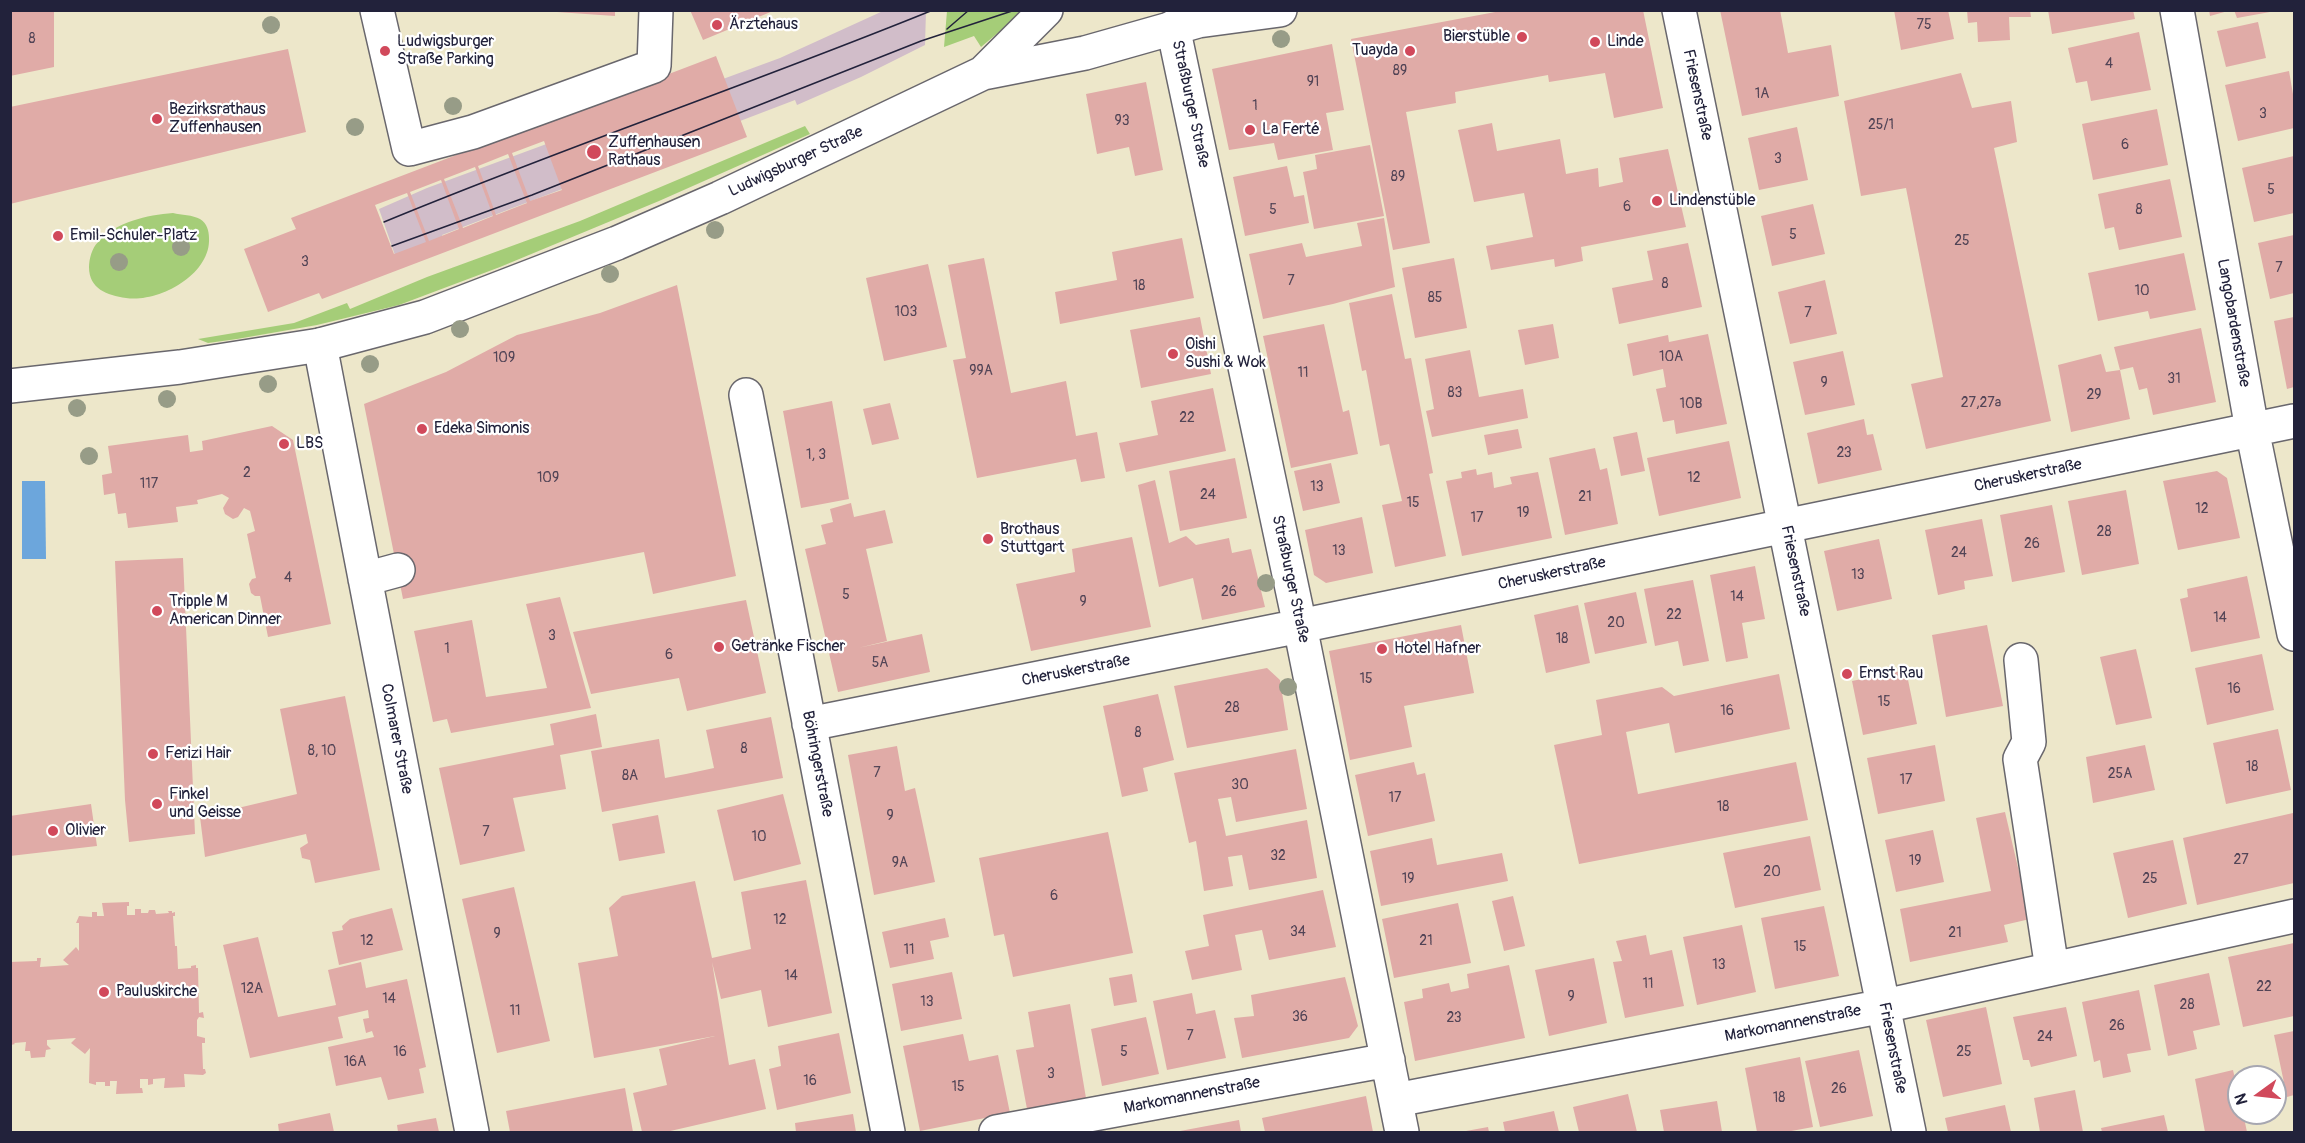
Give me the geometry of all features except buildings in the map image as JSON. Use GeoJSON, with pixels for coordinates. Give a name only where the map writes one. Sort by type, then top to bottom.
{"type":"FeatureCollection","features":[{"type":"Feature","properties":{"kind":"street"},"geometry":{"type":"LineString","coordinates":[[376,10],[409,149],[473,132],[654,66],[656,10]]}},
{"type":"Feature","properties":{"kind":"street"},"geometry":{"type":"LineString","coordinates":[[983,74],[1046,10]]}},
{"type":"Feature","properties":{"kind":"street","name":"Ludwigsburger Straße"},"geometry":{"type":"LineString","coordinates":[[320,345],[425,316],[617,243],[720,198],[983,74],[1085,53],[1192,17],[1280,10]]}},
{"type":"Feature","properties":{"kind":"street","name":"Friesenstraße"},"geometry":{"type":"LineString","coordinates":[[1679,10],[1910,1132]]}},
{"type":"Feature","properties":{"kind":"street","name":"Langobardenstraße"},"geometry":{"type":"LineString","coordinates":[[2177,10],[2252,429],[2295,634]]}},
{"type":"Feature","properties":{"kind":"street","name":"Straßburger Straße"},"geometry":{"type":"LineString","coordinates":[[1192,17],[1300,627],[1402,1132]]}},
{"type":"Feature","properties":{"kind":"street"},"geometry":{"type":"LineString","coordinates":[[10,386],[180,367],[320,345]]}},
{"type":"Feature","properties":{"kind":"street","name":"Colmarer Straße"},"geometry":{"type":"LineString","coordinates":[[320,345],[472,1132]]}},
{"type":"Feature","properties":{"kind":"street","name":"Böhringerstraße"},"geometry":{"type":"LineString","coordinates":[[746,395],[888,1132]]}},
{"type":"Feature","properties":{"kind":"street","name":"Cheruskerstraße"},"geometry":{"type":"LineString","coordinates":[[809,724],[1300,627],[2295,421]]}},
{"type":"Feature","properties":{"kind":"street"},"geometry":{"type":"LineString","coordinates":[[365,579],[398,570]]}},
{"type":"Feature","properties":{"kind":"street"},"geometry":{"type":"LineString","coordinates":[[2021,660],[2029,742],[2020,759],[2052,969]]}},
{"type":"Feature","properties":{"kind":"street","name":"Markomannenstraße"},"geometry":{"type":"LineString","coordinates":[[1396,1100],[1884,1006],[2295,916]]}},
{"type":"Feature","properties":{"kind":"street","name":"Markomannenstraße"},"geometry":{"type":"LineString","coordinates":[[996,1132],[1388,1060]]}},
{"type":"Feature","properties":{"kind":"shaded area"},"geometry":{"type":"Polygon","coordinates":[[[883,11],[926,11],[925,45],[861,77],[797,105],[795,100],[442,235],[443,239],[396,258],[379,209],[427,188],[780,58],[883,11]]]}},
{"type":"Feature","properties":{"kind":"green space"},"geometry":{"type":"Polygon","coordinates":[[[947,11],[1024,11],[981,47],[974,36],[944,47],[947,11]]]}},
{"type":"Feature","properties":{"kind":"green space"},"geometry":{"type":"Polygon","coordinates":[[[805,126],[810,134],[659,201],[500,267],[399,305],[317,325],[237,339],[208,343],[198,339],[294,323],[347,303],[350,309],[427,277],[580,221],[805,126]]]}},
{"type":"Feature","properties":{"kind":"green space"},"geometry":{"type":"Polygon","coordinates":[[[173,213],[200,219],[208,230],[207,251],[201,264],[192,275],[167,291],[139,298],[112,295],[96,286],[90,275],[91,254],[105,235],[132,221],[173,213]]]}},
{"type":"Feature","properties":{"kind":"water"},"geometry":{"type":"Polygon","coordinates":[[[22,481],[45,481],[46,559],[22,559],[22,481]]]}},
{"type":"Feature","properties":{"kind":"tram line"},"geometry":{"type":"LineString","coordinates":[[384,222],[933,10]]}},
{"type":"Feature","properties":{"kind":"tram line"},"geometry":{"type":"LineString","coordinates":[[947,29],[969,10]]}},
{"type":"Feature","properties":{"kind":"tram line"},"geometry":{"type":"LineString","coordinates":[[392,246],[532,195],[921,41],[1015,10]]}},
{"type":"Feature","properties":{"kind":"place","name":"Ärztehaus"},"geometry":{"type":"Point","coordinates":[717,25]}},
{"type":"Feature","properties":{"kind":"place","name":"Bierstüble"},"geometry":{"type":"Point","coordinates":[1522,37]}},
{"type":"Feature","properties":{"kind":"place","name":"Linde"},"geometry":{"type":"Point","coordinates":[1595,42]}},
{"type":"Feature","properties":{"kind":"place","name":"Ludwigsburger Straße Parking"},"geometry":{"type":"Point","coordinates":[385,51]}},
{"type":"Feature","properties":{"kind":"place","name":"Tuayda"},"geometry":{"type":"Point","coordinates":[1410,51]}},
{"type":"Feature","properties":{"kind":"place","name":"Bezirksrathaus Zuffenhausen"},"geometry":{"type":"Point","coordinates":[157,119]}},
{"type":"Feature","properties":{"kind":"place","name":"La Ferté"},"geometry":{"type":"Point","coordinates":[1250,130]}},
{"type":"Feature","properties":{"kind":"place","name":"Zuffenhausen Rathaus"},"geometry":{"type":"Point","coordinates":[594,152]}},
{"type":"Feature","properties":{"kind":"place","name":"Lindenstüble"},"geometry":{"type":"Point","coordinates":[1657,201]}},
{"type":"Feature","properties":{"kind":"place","name":"Emil-Schuler-Platz"},"geometry":{"type":"Point","coordinates":[58,236]}},
{"type":"Feature","properties":{"kind":"place","name":"Oishi Sushi & Wok"},"geometry":{"type":"Point","coordinates":[1173,354]}},
{"type":"Feature","properties":{"kind":"place","name":"Edeka Simonis"},"geometry":{"type":"Point","coordinates":[422,429]}},
{"type":"Feature","properties":{"kind":"place","name":"LBS"},"geometry":{"type":"Point","coordinates":[284,444]}},
{"type":"Feature","properties":{"kind":"place","name":"Brothaus Stuttgart"},"geometry":{"type":"Point","coordinates":[988,539]}},
{"type":"Feature","properties":{"kind":"place","name":"Tripple M American Dinner"},"geometry":{"type":"Point","coordinates":[157,611]}},
{"type":"Feature","properties":{"kind":"place","name":"Getränke Fischer"},"geometry":{"type":"Point","coordinates":[719,647]}},
{"type":"Feature","properties":{"kind":"place","name":"Hotel Hafner"},"geometry":{"type":"Point","coordinates":[1382,649]}},
{"type":"Feature","properties":{"kind":"place","name":"Ernst Rau"},"geometry":{"type":"Point","coordinates":[1847,674]}},
{"type":"Feature","properties":{"kind":"place","name":"Ferizi Hair"},"geometry":{"type":"Point","coordinates":[153,754]}},
{"type":"Feature","properties":{"kind":"place","name":"Finkel und Geisse"},"geometry":{"type":"Point","coordinates":[157,804]}},
{"type":"Feature","properties":{"kind":"place","name":"Olivier"},"geometry":{"type":"Point","coordinates":[53,831]}},
{"type":"Feature","properties":{"kind":"place","name":"Pauluskirche"},"geometry":{"type":"Point","coordinates":[104,992]}}]}
